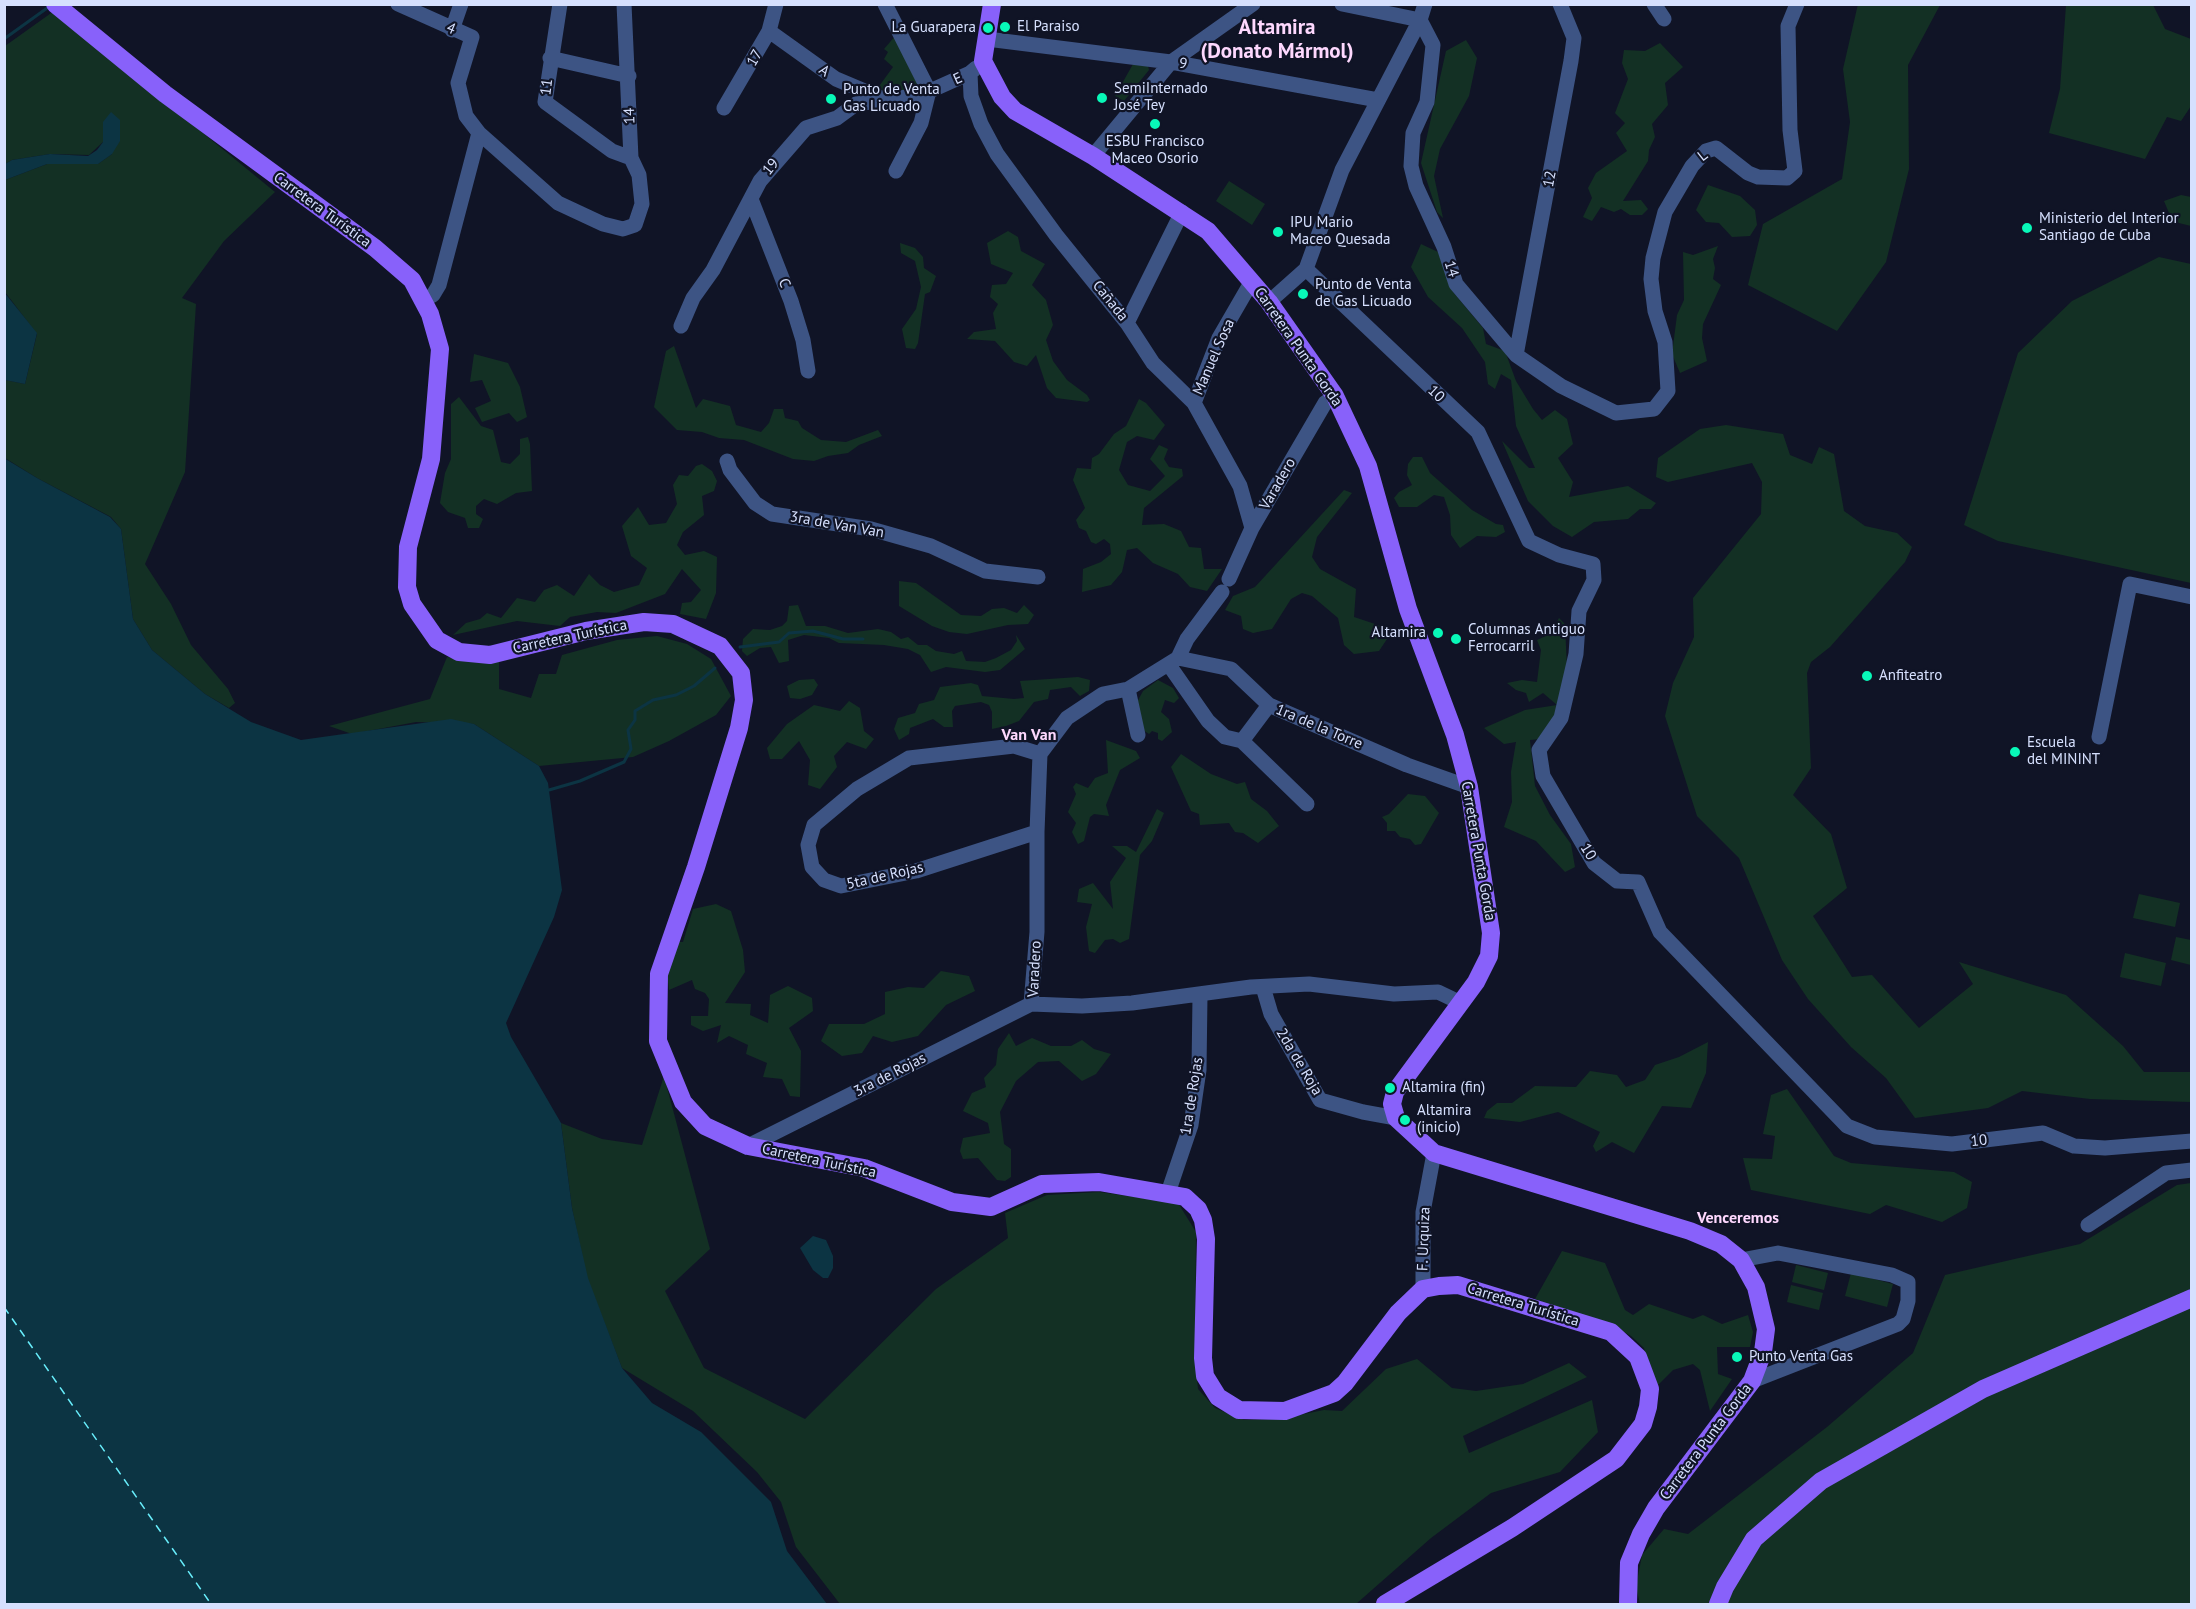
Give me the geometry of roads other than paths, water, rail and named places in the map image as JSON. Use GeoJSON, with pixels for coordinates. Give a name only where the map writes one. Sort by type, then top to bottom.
{"type":"FeatureCollection","features":[{"type":"Feature","properties":{"kind":"main road"},"geometry":{"type":"LineString","coordinates":[[976,67],[987,39],[992,4]]}},
{"type":"Feature","properties":{"kind":"main road","name":"Carretera Turística"},"geometry":{"type":"LineString","coordinates":[[59,9],[165,94],[375,248],[412,280],[430,314],[440,350],[438,393],[428,478],[408,547],[407,570],[412,603],[437,640],[459,652],[490,655],[586,631],[644,622],[673,624],[701,635],[720,646],[741,673],[744,700],[739,728],[696,867],[658,974],[658,1041],[683,1102],[705,1126],[748,1146],[864,1168],[952,1202],[991,1207],[1042,1184],[1099,1182],[1185,1197],[1198,1209],[1203,1220],[1206,1239],[1203,1358],[1205,1376],[1218,1397],[1239,1410],[1285,1411],[1334,1393],[1345,1383],[1398,1312],[1423,1289],[1458,1285],[1611,1332],[1638,1357],[1650,1389],[1648,1407],[1643,1424],[1616,1459],[1512,1528],[1385,1605]]}},
{"type":"Feature","properties":{"kind":"main road","name":"Carretera Punta Gorda"},"geometry":{"type":"LineString","coordinates":[[976,67],[1015,111],[1093,156],[1208,231],[1269,302],[1335,396],[1368,466],[1408,609],[1455,735],[1469,787],[1491,933],[1489,956],[1476,982],[1395,1092],[1392,1104],[1396,1118],[1434,1153],[1690,1231],[1721,1244],[1741,1260],[1756,1287],[1766,1329],[1763,1352],[1752,1381],[1656,1508],[1641,1534],[1629,1563],[1627,1596]]}},
{"type":"Feature","properties":{"kind":"main road"},"geometry":{"type":"LineString","coordinates":[[1719,1605],[1725,1587],[1754,1539],[1821,1481],[1983,1389],[2192,1298]]}},
{"type":"Feature","properties":{"kind":"street","name":"4"},"geometry":{"type":"LineString","coordinates":[[398,4],[472,37],[458,83],[465,116],[479,133]]}},
{"type":"Feature","properties":{"kind":"street"},"geometry":{"type":"LineString","coordinates":[[452,30],[460,4]]}},
{"type":"Feature","properties":{"kind":"street","name":"11"},"geometry":{"type":"LineString","coordinates":[[560,4],[545,102],[612,151],[631,158]]}},
{"type":"Feature","properties":{"kind":"street","name":"14"},"geometry":{"type":"LineString","coordinates":[[479,133],[558,203],[603,224],[623,228],[635,225],[642,204],[639,176],[631,158],[624,4]]}},
{"type":"Feature","properties":{"kind":"street","name":"17"},"geometry":{"type":"LineString","coordinates":[[724,108],[769,32],[776,4]]}},
{"type":"Feature","properties":{"kind":"street"},"geometry":{"type":"LineString","coordinates":[[885,4],[929,92],[921,123],[896,171]]}},
{"type":"Feature","properties":{"kind":"street"},"geometry":{"type":"LineString","coordinates":[[1093,156],[1171,62],[1253,4]]}},
{"type":"Feature","properties":{"kind":"street"},"geometry":{"type":"LineString","coordinates":[[1342,4],[1420,20]]}},
{"type":"Feature","properties":{"kind":"street"},"geometry":{"type":"LineString","coordinates":[[1269,302],[1306,269],[1342,170],[1420,20],[1425,4]]}},
{"type":"Feature","properties":{"kind":"street","name":"12"},"geometry":{"type":"LineString","coordinates":[[1516,355],[1574,38],[1560,4]]}},
{"type":"Feature","properties":{"kind":"street"},"geometry":{"type":"LineString","coordinates":[[1654,4],[1664,19]]}},
{"type":"Feature","properties":{"kind":"street","name":"L"},"geometry":{"type":"LineString","coordinates":[[1654,409],[1668,391],[1665,342],[1655,311],[1651,279],[1655,250],[1665,212],[1692,166],[1706,151],[1716,148],[1749,173],[1758,177],[1787,178],[1795,171],[1790,130],[1788,26],[1797,4]]}},
{"type":"Feature","properties":{"kind":"street","name":"14"},"geometry":{"type":"LineString","coordinates":[[1420,20],[1432,45],[1427,102],[1413,133],[1411,166],[1416,186],[1444,247],[1456,284],[1516,355],[1561,386],[1616,413],[1654,409]]}},
{"type":"Feature","properties":{"kind":"street","name":"A"},"geometry":{"type":"LineString","coordinates":[[769,32],[836,79],[884,99]]}},
{"type":"Feature","properties":{"kind":"street","name":"9"},"geometry":{"type":"LineString","coordinates":[[987,39],[1171,62],[1378,100]]}},
{"type":"Feature","properties":{"kind":"street"},"geometry":{"type":"LineString","coordinates":[[550,58],[629,76]]}},
{"type":"Feature","properties":{"kind":"street","name":"E"},"geometry":{"type":"LineString","coordinates":[[929,92],[976,67]]}},
{"type":"Feature","properties":{"kind":"street","name":"Cañada"},"geometry":{"type":"LineString","coordinates":[[976,67],[971,96],[981,124],[997,154],[1056,235],[1127,323],[1153,363],[1194,403],[1240,486],[1252,528]]}},
{"type":"Feature","properties":{"kind":"street","name":"19"},"geometry":{"type":"LineString","coordinates":[[681,326],[693,298],[713,270],[760,181],[791,142],[806,128],[837,118],[856,104],[929,92]]}},
{"type":"Feature","properties":{"kind":"street"},"geometry":{"type":"LineString","coordinates":[[422,301],[433,294],[439,285],[479,133]]}},
{"type":"Feature","properties":{"kind":"street","name":"C"},"geometry":{"type":"LineString","coordinates":[[751,199],[791,301],[803,340],[808,371]]}},
{"type":"Feature","properties":{"kind":"street"},"geometry":{"type":"LineString","coordinates":[[1127,323],[1182,212]]}},
{"type":"Feature","properties":{"kind":"street","name":"10"},"geometry":{"type":"LineString","coordinates":[[1306,269],[1478,432],[1529,541],[1558,555],[1593,564],[1594,580],[1579,611],[1576,654],[1561,717],[1539,750],[1543,776],[1594,863],[1617,881],[1638,882],[1660,932],[1847,1126],[1875,1137],[1952,1144],[2043,1133],[2074,1146],[2105,1148],[2192,1141]]}},
{"type":"Feature","properties":{"kind":"street","name":"Manuel Sosa"},"geometry":{"type":"LineString","coordinates":[[1194,403],[1219,338],[1252,281]]}},
{"type":"Feature","properties":{"kind":"street","name":"Varadero"},"geometry":{"type":"LineString","coordinates":[[1173,661],[1226,585],[1252,528],[1325,403],[1335,396]]}},
{"type":"Feature","properties":{"kind":"street","name":"3ra de Van Van"},"geometry":{"type":"LineString","coordinates":[[727,461],[730,470],[755,503],[772,514],[871,529],[931,546],[985,571],[1038,577]]}},
{"type":"Feature","properties":{"kind":"street"},"geometry":{"type":"LineString","coordinates":[[2099,737],[2130,584],[2192,597]]}},
{"type":"Feature","properties":{"kind":"street"},"geometry":{"type":"LineString","coordinates":[[1040,754],[1067,718],[1103,694],[1128,689],[1173,661],[1208,721],[1225,737],[1242,741],[1306,804]]}},
{"type":"Feature","properties":{"kind":"street","name":"1ra de la Torre"},"geometry":{"type":"LineString","coordinates":[[1173,661],[1231,669],[1269,705],[1407,765],[1469,787]]}},
{"type":"Feature","properties":{"kind":"street"},"geometry":{"type":"LineString","coordinates":[[1128,689],[1138,735]]}},
{"type":"Feature","properties":{"kind":"street"},"geometry":{"type":"LineString","coordinates":[[1242,741],[1269,705]]}},
{"type":"Feature","properties":{"kind":"street","name":"5ta de Rojas"},"geometry":{"type":"LineString","coordinates":[[1036,832],[972,850],[916,871],[841,886],[825,880],[812,867],[808,845],[814,825],[857,789],[909,758],[1014,746],[1040,754]]}},
{"type":"Feature","properties":{"kind":"street","name":"Varadero"},"geometry":{"type":"LineString","coordinates":[[1040,754],[1036,832],[1037,932],[1031,1004],[1082,1006],[1309,984],[1394,994],[1438,992],[1461,1003]]}},
{"type":"Feature","properties":{"kind":"street","name":"2da de Roja"},"geometry":{"type":"LineString","coordinates":[[1263,987],[1271,1014],[1320,1100],[1396,1118]]}},
{"type":"Feature","properties":{"kind":"street","name":"1ra de Rojas"},"geometry":{"type":"LineString","coordinates":[[1168,1193],[1191,1125],[1199,1070],[1200,996]]}},
{"type":"Feature","properties":{"kind":"street","name":"3ra de Rojas"},"geometry":{"type":"LineString","coordinates":[[748,1146],[1031,1004]]}},
{"type":"Feature","properties":{"kind":"street","name":"F. Urquiza"},"geometry":{"type":"LineString","coordinates":[[1423,1289],[1423,1212],[1434,1153]]}},
{"type":"Feature","properties":{"kind":"street"},"geometry":{"type":"LineString","coordinates":[[2088,1225],[2166,1173],[2192,1170]]}},
{"type":"Feature","properties":{"kind":"street"},"geometry":{"type":"LineString","coordinates":[[1741,1260],[1778,1253],[1892,1275],[1908,1282],[1908,1301],[1903,1320],[1898,1324],[1752,1381]]}},
{"type":"Feature","properties":{"kind":"street"},"geometry":{"type":"LineString","coordinates":[[1619,1605],[1627,1596]]}},
{"type":"Feature","properties":{"kind":"water"},"geometry":{"type":"Polygon","coordinates":[[[111,112],[120,120],[120,141],[112,154],[98,164],[47,164],[5,180],[5,164],[12,160],[50,154],[88,156],[103,142],[103,122],[111,112]]]}},
{"type":"Feature","properties":{"kind":"water"},"geometry":{"type":"Polygon","coordinates":[[[4,292],[37,333],[25,384],[5,380],[4,292]]]}},
{"type":"Feature","properties":{"kind":"water"},"geometry":{"type":"Polygon","coordinates":[[[4,458],[110,517],[121,529],[133,619],[152,650],[205,694],[251,722],[301,740],[451,719],[474,724],[539,766],[548,783],[562,890],[554,917],[506,1023],[511,1037],[561,1123],[572,1208],[588,1278],[622,1368],[652,1403],[701,1432],[771,1502],[787,1551],[827,1604],[5,1604],[4,458]]]}},
{"type":"Feature","properties":{"kind":"water"},"geometry":{"type":"Polygon","coordinates":[[[813,1236],[826,1240],[833,1256],[833,1268],[828,1278],[823,1278],[813,1270],[800,1248],[813,1236]]]}},
{"type":"Feature","properties":{"kind":"waterway"},"geometry":{"type":"LineString","coordinates":[[4,39],[50,6]]}},
{"type":"Feature","properties":{"kind":"waterway"},"geometry":{"type":"LineString","coordinates":[[740,647],[779,642],[789,633],[813,631],[843,639],[863,639]]}},
{"type":"Feature","properties":{"kind":"waterway"},"geometry":{"type":"LineString","coordinates":[[549,790],[580,781],[624,762],[631,749],[628,730],[635,720],[635,711],[653,700],[676,695],[694,686],[715,668]]}},
{"type":"Feature","properties":{"kind":"place","name":"El Paraiso"},"geometry":{"type":"Point","coordinates":[1005,27]}},
{"type":"Feature","properties":{"kind":"place","name":"La Guarapera"},"geometry":{"type":"Point","coordinates":[988,28]}},
{"type":"Feature","properties":{"kind":"place","name":"SemiInternado José Tey"},"geometry":{"type":"Point","coordinates":[1102,98]}},
{"type":"Feature","properties":{"kind":"place","name":"Punto de Venta Gas Licuado"},"geometry":{"type":"Point","coordinates":[831,99]}},
{"type":"Feature","properties":{"kind":"place","name":"ESBU Francisco Maceo Osorio"},"geometry":{"type":"Point","coordinates":[1155,124]}},
{"type":"Feature","properties":{"kind":"place","name":"Ministerio del Interior Santiago de Cuba"},"geometry":{"type":"Point","coordinates":[2027,228]}},
{"type":"Feature","properties":{"kind":"place","name":"IPU Mario Maceo Quesada"},"geometry":{"type":"Point","coordinates":[1278,232]}},
{"type":"Feature","properties":{"kind":"place","name":"Punto de Venta de Gas Licuado"},"geometry":{"type":"Point","coordinates":[1303,294]}},
{"type":"Feature","properties":{"kind":"place","name":"Altamira"},"geometry":{"type":"Point","coordinates":[1438,633]}},
{"type":"Feature","properties":{"kind":"place","name":"Columnas Antiguo Ferrocarril"},"geometry":{"type":"Point","coordinates":[1456,639]}},
{"type":"Feature","properties":{"kind":"place","name":"Anfiteatro"},"geometry":{"type":"Point","coordinates":[1867,676]}},
{"type":"Feature","properties":{"kind":"place","name":"Escuela del MININT"},"geometry":{"type":"Point","coordinates":[2015,752]}},
{"type":"Feature","properties":{"kind":"place","name":"Altamira (fin)"},"geometry":{"type":"Point","coordinates":[1390,1088]}},
{"type":"Feature","properties":{"kind":"place","name":"Altamira (inicio)"},"geometry":{"type":"Point","coordinates":[1405,1120]}},
{"type":"Feature","properties":{"kind":"place","name":"Punto Venta Gas"},"geometry":{"type":"Point","coordinates":[1737,1357]}},
{"type":"Feature","properties":{"kind":"district","name":"Altamira (Donato Mármol)"},"geometry":{"type":"Point","coordinates":[1277,40]}},
{"type":"Feature","properties":{"kind":"district","name":"Van Van"},"geometry":{"type":"Point","coordinates":[1029,735]}},
{"type":"Feature","properties":{"kind":"district","name":"Venceremos"},"geometry":{"type":"Point","coordinates":[1738,1218]}}]}
